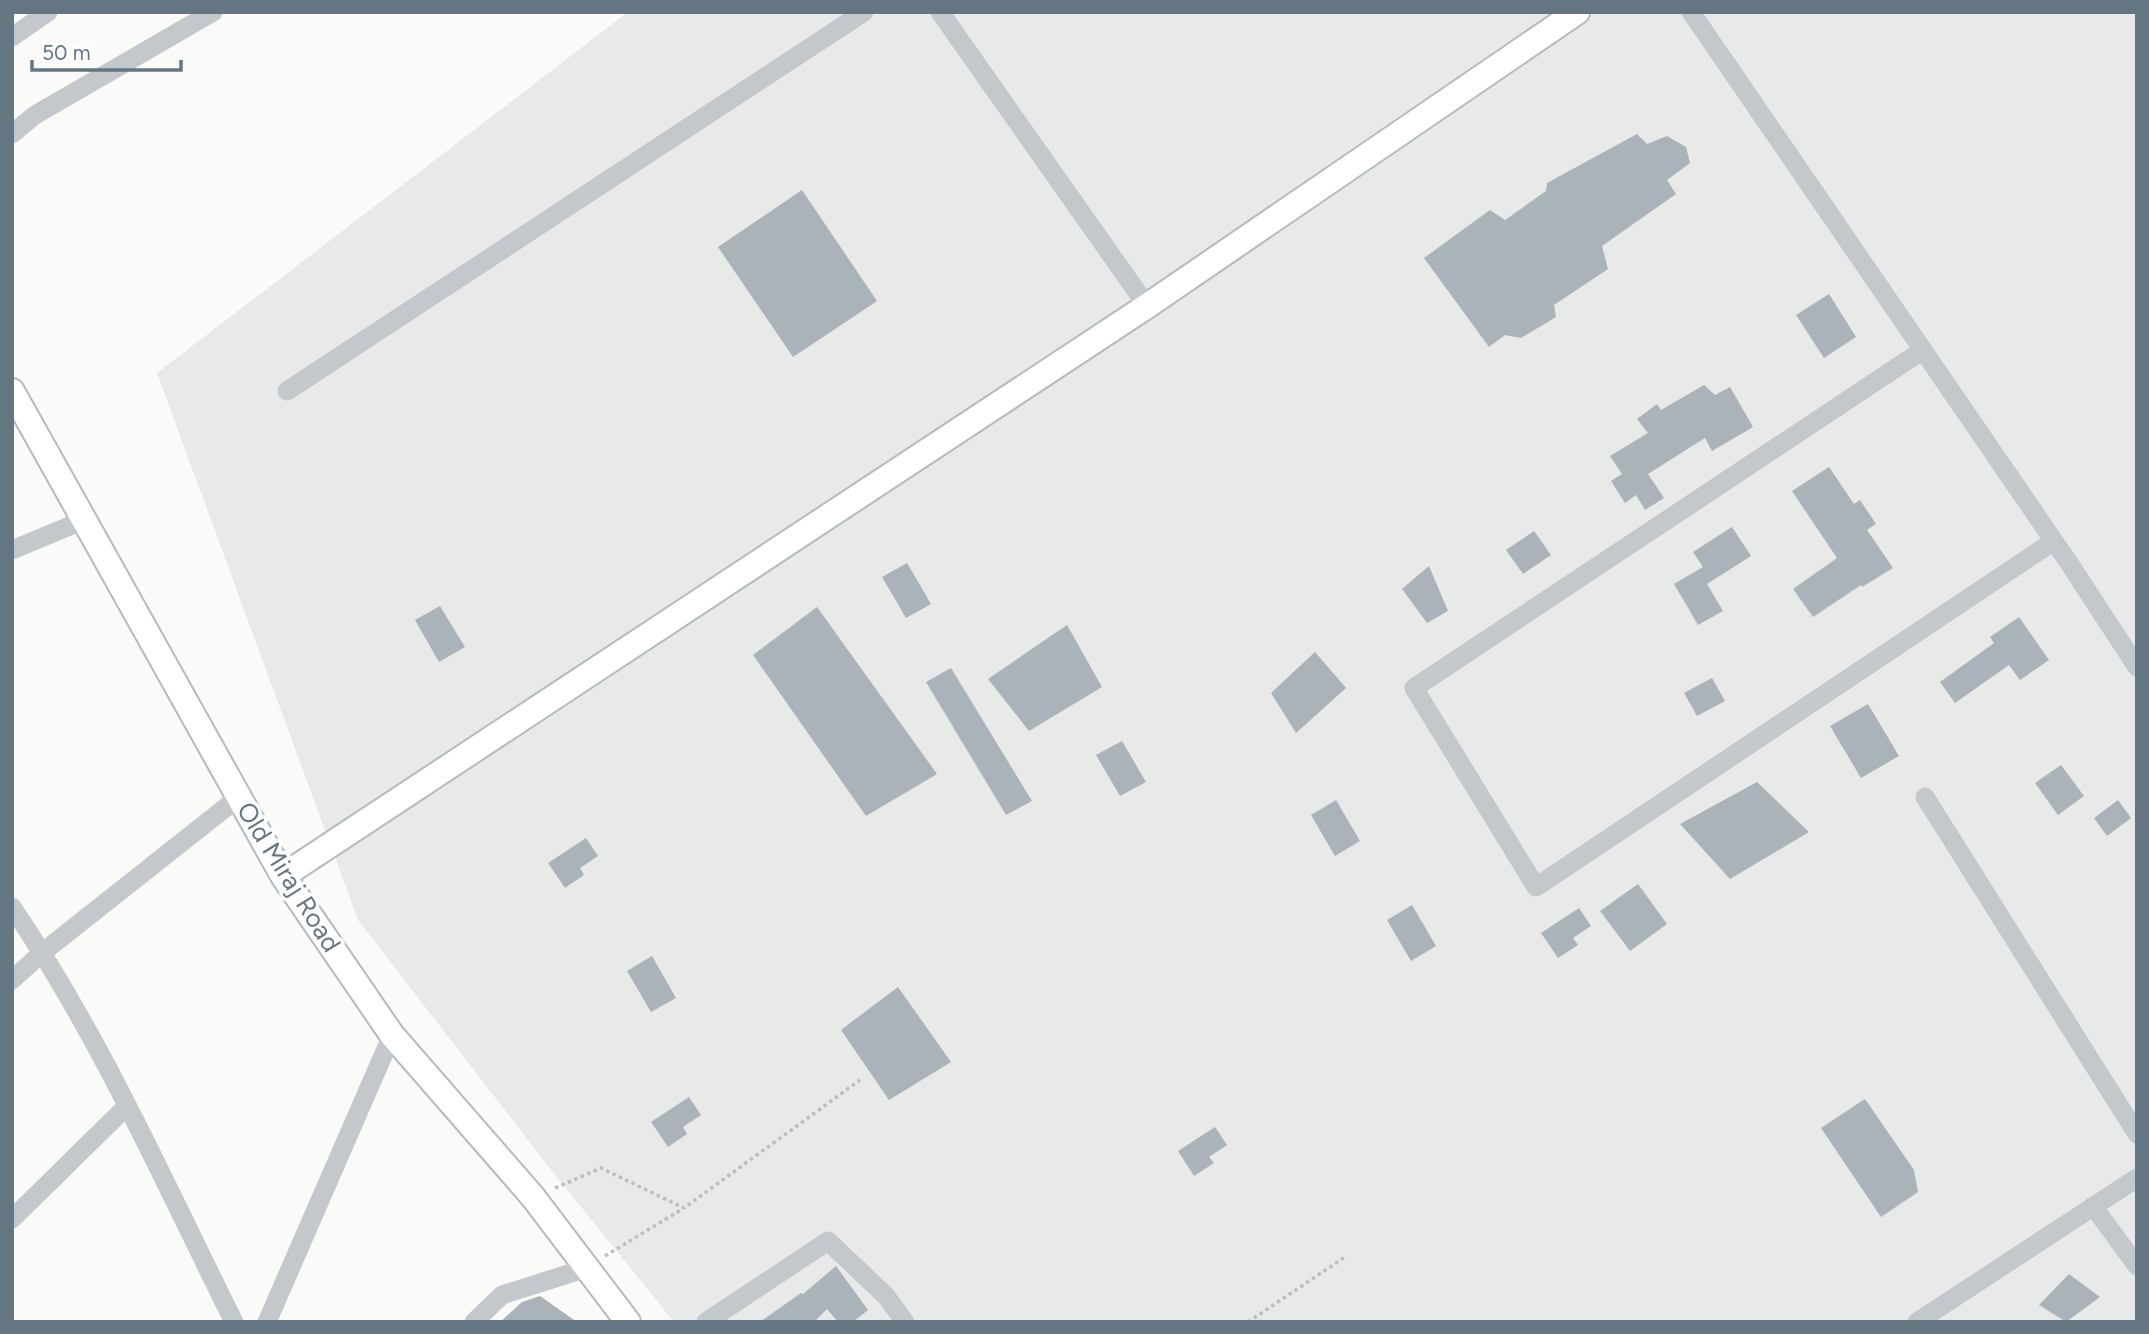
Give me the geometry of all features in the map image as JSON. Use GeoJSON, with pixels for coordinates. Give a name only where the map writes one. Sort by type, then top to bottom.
{"type":"FeatureCollection","features":[{"type":"Feature","properties":{"kind":"main road"},"geometry":{"type":"LineString","coordinates":[[283,876],[1147,306],[1577,12]]}},
{"type":"Feature","properties":{"kind":"main road","name":"Old Miraj Road"},"geometry":{"type":"LineString","coordinates":[[12,391],[283,876],[392,1035],[533,1198],[628,1322]]}},
{"type":"Feature","properties":{"kind":"street"},"geometry":{"type":"LineString","coordinates":[[12,37],[48,12]]}},
{"type":"Feature","properties":{"kind":"street"},"geometry":{"type":"LineString","coordinates":[[12,134],[35,115],[213,12]]}},
{"type":"Feature","properties":{"kind":"street"},"geometry":{"type":"LineString","coordinates":[[287,391],[864,12]]}},
{"type":"Feature","properties":{"kind":"street"},"geometry":{"type":"LineString","coordinates":[[940,12],[1147,306]]}},
{"type":"Feature","properties":{"kind":"street"},"geometry":{"type":"LineString","coordinates":[[1691,12],[2054,541],[2137,667]]}},
{"type":"Feature","properties":{"kind":"street"},"geometry":{"type":"LineString","coordinates":[[1923,350],[1414,688],[1536,887],[2054,541]]}},
{"type":"Feature","properties":{"kind":"street"},"geometry":{"type":"LineString","coordinates":[[12,550],[85,520]]}},
{"type":"Feature","properties":{"kind":"street"},"geometry":{"type":"LineString","coordinates":[[12,980],[43,952],[239,797]]}},
{"type":"Feature","properties":{"kind":"street"},"geometry":{"type":"LineString","coordinates":[[1925,797],[2137,1134]]}},
{"type":"Feature","properties":{"kind":"street"},"geometry":{"type":"LineString","coordinates":[[12,906],[43,952],[127,1106],[234,1322]]}},
{"type":"Feature","properties":{"kind":"street"},"geometry":{"type":"LineString","coordinates":[[267,1322],[392,1035]]}},
{"type":"Feature","properties":{"kind":"street"},"geometry":{"type":"LineString","coordinates":[[12,1219],[127,1106]]}},
{"type":"Feature","properties":{"kind":"street"},"geometry":{"type":"LineString","coordinates":[[1917,1322],[2137,1178]]}},
{"type":"Feature","properties":{"kind":"street"},"geometry":{"type":"LineString","coordinates":[[2093,1206],[2137,1266]]}},
{"type":"Feature","properties":{"kind":"street"},"geometry":{"type":"LineString","coordinates":[[706,1322],[828,1241],[886,1296],[905,1322]]}},
{"type":"Feature","properties":{"kind":"street"},"geometry":{"type":"LineString","coordinates":[[474,1322],[502,1295],[587,1268]]}},
{"type":"Feature","properties":{"kind":"path"},"geometry":{"type":"LineString","coordinates":[[587,1268],[684,1208],[860,1080]]}},
{"type":"Feature","properties":{"kind":"path"},"geometry":{"type":"LineString","coordinates":[[533,1198],[601,1168],[684,1208]]}},
{"type":"Feature","properties":{"kind":"path"},"geometry":{"type":"LineString","coordinates":[[1248,1322],[1345,1257]]}},
{"type":"Feature","properties":{"kind":"shaded area"},"geometry":{"type":"Polygon","coordinates":[[[628,12],[2137,12],[2137,1322],[674,1322],[548,1166],[358,920],[157,373],[628,12]]]}},
{"type":"Feature","properties":{"kind":"building"},"geometry":{"type":"Polygon","coordinates":[[[1637,134],[1647,144],[1667,136],[1686,147],[1690,163],[1667,180],[1676,194],[1602,246],[1608,269],[1554,305],[1556,317],[1521,338],[1505,335],[1489,347],[1424,258],[1490,210],[1505,220],[1546,191],[1547,183],[1637,134]]]}},
{"type":"Feature","properties":{"kind":"building"},"geometry":{"type":"Polygon","coordinates":[[[802,190],[877,301],[793,357],[718,247],[802,190]]]}},
{"type":"Feature","properties":{"kind":"building"},"geometry":{"type":"Polygon","coordinates":[[[1829,294],[1856,337],[1824,358],[1796,315],[1829,294]]]}},
{"type":"Feature","properties":{"kind":"building"},"geometry":{"type":"Polygon","coordinates":[[[1704,385],[1715,395],[1730,387],[1753,427],[1712,451],[1705,438],[1648,474],[1664,498],[1645,510],[1636,495],[1625,503],[1611,481],[1622,474],[1610,456],[1648,433],[1637,419],[1657,404],[1661,410],[1704,385]]]}},
{"type":"Feature","properties":{"kind":"building"},"geometry":{"type":"Polygon","coordinates":[[[1829,467],[1854,504],[1860,500],[1876,524],[1867,530],[1893,568],[1862,587],[1861,585],[1813,617],[1793,589],[1837,558],[1792,491],[1829,467]]]}},
{"type":"Feature","properties":{"kind":"building"},"geometry":{"type":"Polygon","coordinates":[[[1732,527],[1751,556],[1707,584],[1723,611],[1698,625],[1674,584],[1703,567],[1693,552],[1732,527]]]}},
{"type":"Feature","properties":{"kind":"building"},"geometry":{"type":"Polygon","coordinates":[[[1534,531],[1551,555],[1523,574],[1506,550],[1534,531]]]}},
{"type":"Feature","properties":{"kind":"building"},"geometry":{"type":"Polygon","coordinates":[[[907,563],[931,604],[906,618],[882,577],[907,563]]]}},
{"type":"Feature","properties":{"kind":"building"},"geometry":{"type":"Polygon","coordinates":[[[1429,566],[1448,611],[1427,623],[1402,589],[1429,566]]]}},
{"type":"Feature","properties":{"kind":"building"},"geometry":{"type":"Polygon","coordinates":[[[440,606],[465,647],[439,662],[415,620],[440,606]]]}},
{"type":"Feature","properties":{"kind":"building"},"geometry":{"type":"Polygon","coordinates":[[[817,607],[937,774],[866,816],[753,655],[817,607]]]}},
{"type":"Feature","properties":{"kind":"building"},"geometry":{"type":"Polygon","coordinates":[[[2019,617],[2049,660],[2020,680],[2009,665],[1955,703],[1940,682],[1994,643],[1990,637],[2019,617]]]}},
{"type":"Feature","properties":{"kind":"building"},"geometry":{"type":"Polygon","coordinates":[[[1067,625],[1102,687],[1029,731],[988,679],[1067,625]]]}},
{"type":"Feature","properties":{"kind":"building"},"geometry":{"type":"Polygon","coordinates":[[[1315,652],[1346,688],[1296,733],[1271,693],[1315,652]]]}},
{"type":"Feature","properties":{"kind":"building"},"geometry":{"type":"Polygon","coordinates":[[[951,668],[1032,801],[1006,815],[926,682],[951,668]]]}},
{"type":"Feature","properties":{"kind":"building"},"geometry":{"type":"Polygon","coordinates":[[[1712,678],[1725,701],[1697,716],[1684,693],[1712,678]]]}},
{"type":"Feature","properties":{"kind":"building"},"geometry":{"type":"Polygon","coordinates":[[[1868,704],[1899,756],[1861,778],[1830,726],[1868,704]]]}},
{"type":"Feature","properties":{"kind":"building"},"geometry":{"type":"Polygon","coordinates":[[[1122,741],[1146,782],[1120,796],[1096,755],[1122,741]]]}},
{"type":"Feature","properties":{"kind":"building"},"geometry":{"type":"Polygon","coordinates":[[[2061,765],[2084,796],[2058,815],[2035,783],[2061,765]]]}},
{"type":"Feature","properties":{"kind":"building"},"geometry":{"type":"Polygon","coordinates":[[[1757,782],[1809,832],[1730,879],[1680,824],[1757,782]]]}},
{"type":"Feature","properties":{"kind":"building"},"geometry":{"type":"Polygon","coordinates":[[[1336,800],[1360,841],[1335,856],[1311,815],[1336,800]]]}},
{"type":"Feature","properties":{"kind":"building"},"geometry":{"type":"Polygon","coordinates":[[[2118,800],[2131,818],[2107,836],[2094,818],[2118,800]]]}},
{"type":"Feature","properties":{"kind":"building"},"geometry":{"type":"Polygon","coordinates":[[[586,838],[598,856],[580,868],[584,875],[565,888],[548,863],[586,838]]]}},
{"type":"Feature","properties":{"kind":"building"},"geometry":{"type":"Polygon","coordinates":[[[1638,884],[1667,924],[1630,951],[1600,911],[1638,884]]]}},
{"type":"Feature","properties":{"kind":"building"},"geometry":{"type":"Polygon","coordinates":[[[1412,905],[1436,946],[1411,961],[1387,920],[1412,905]]]}},
{"type":"Feature","properties":{"kind":"building"},"geometry":{"type":"Polygon","coordinates":[[[1579,908],[1591,926],[1573,938],[1578,945],[1558,958],[1541,933],[1579,908]]]}},
{"type":"Feature","properties":{"kind":"building"},"geometry":{"type":"Polygon","coordinates":[[[652,956],[676,998],[651,1012],[627,971],[652,956]]]}},
{"type":"Feature","properties":{"kind":"building"},"geometry":{"type":"Polygon","coordinates":[[[898,987],[951,1062],[889,1100],[841,1030],[898,987]]]}},
{"type":"Feature","properties":{"kind":"building"},"geometry":{"type":"Polygon","coordinates":[[[689,1097],[701,1115],[683,1127],[687,1134],[668,1147],[651,1122],[689,1097]]]}},
{"type":"Feature","properties":{"kind":"building"},"geometry":{"type":"Polygon","coordinates":[[[1865,1099],[1914,1170],[1918,1192],[1881,1217],[1821,1128],[1865,1099]]]}},
{"type":"Feature","properties":{"kind":"building"},"geometry":{"type":"Polygon","coordinates":[[[1215,1127],[1227,1145],[1209,1157],[1214,1163],[1194,1176],[1178,1151],[1215,1127]]]}},
{"type":"Feature","properties":{"kind":"building"},"geometry":{"type":"Polygon","coordinates":[[[836,1266],[868,1310],[853,1322],[838,1322],[827,1309],[814,1322],[760,1322],[803,1294],[836,1266]]]}},
{"type":"Feature","properties":{"kind":"building"},"geometry":{"type":"Polygon","coordinates":[[[2069,1274],[2100,1297],[2066,1322],[2039,1305],[2069,1274]]]}},
{"type":"Feature","properties":{"kind":"building"},"geometry":{"type":"Polygon","coordinates":[[[540,1296],[577,1322],[500,1322],[522,1302],[540,1296]]]}}]}
